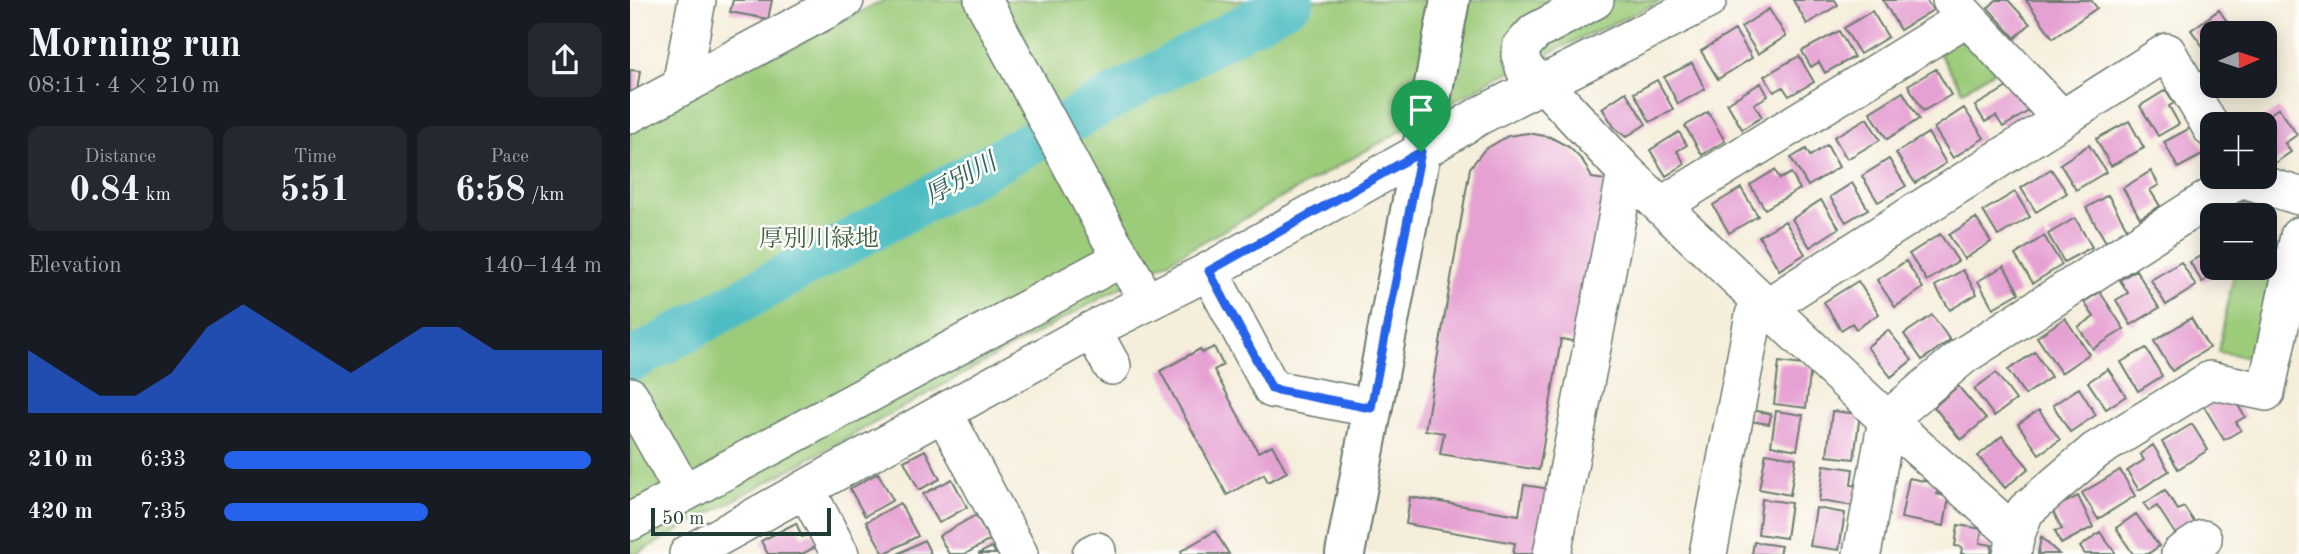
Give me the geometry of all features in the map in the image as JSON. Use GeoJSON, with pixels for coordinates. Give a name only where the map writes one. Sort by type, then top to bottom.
{"type":"FeatureCollection","features":[{"type":"Feature","properties":{"kind":"main road"},"geometry":{"type":"LineString","coordinates":[[1345,554],[1450,0]]}},
{"type":"Feature","properties":{"kind":"street"},"geometry":{"type":"LineString","coordinates":[[681,86],[697,0]]}},
{"type":"Feature","properties":{"kind":"street"},"geometry":{"type":"LineString","coordinates":[[630,114],[845,0]]}},
{"type":"Feature","properties":{"kind":"street"},"geometry":{"type":"LineString","coordinates":[[983,0],[1115,247],[1149,300]]}},
{"type":"Feature","properties":{"kind":"street"},"geometry":{"type":"LineString","coordinates":[[1595,0],[1535,32],[1521,47],[1520,55],[1525,70],[1543,83],[1626,172],[2014,545],[2025,511],[2095,451],[2210,380],[2266,392],[2299,236]]}},
{"type":"Feature","properties":{"kind":"street"},"geometry":{"type":"LineString","coordinates":[[688,554],[1092,330],[1209,271],[1421,152],[1479,116],[1708,0]]}},
{"type":"Feature","properties":{"kind":"street"},"geometry":{"type":"LineString","coordinates":[[1661,206],[1959,8],[2062,118]]}},
{"type":"Feature","properties":{"kind":"street"},"geometry":{"type":"LineString","coordinates":[[1708,554],[1754,315],[2167,52],[2202,112]]}},
{"type":"Feature","properties":{"kind":"street"},"geometry":{"type":"LineString","coordinates":[[1552,554],[1626,172]]}},
{"type":"Feature","properties":{"kind":"street"},"geometry":{"type":"LineString","coordinates":[[1862,554],[1887,420],[1963,356],[2224,189]]}},
{"type":"Feature","properties":{"kind":"street"},"geometry":{"type":"LineString","coordinates":[[2276,189],[2299,196]]}},
{"type":"Feature","properties":{"kind":"street"},"geometry":{"type":"LineString","coordinates":[[630,522],[681,488],[1115,247]]}},
{"type":"Feature","properties":{"kind":"street"},"geometry":{"type":"LineString","coordinates":[[1209,271],[1272,389],[1371,408]]}},
{"type":"Feature","properties":{"kind":"street"},"geometry":{"type":"LineString","coordinates":[[1092,330],[1112,366]]}},
{"type":"Feature","properties":{"kind":"street"},"geometry":{"type":"LineString","coordinates":[[630,396],[681,488]]}},
{"type":"Feature","properties":{"kind":"street"},"geometry":{"type":"LineString","coordinates":[[944,413],[1019,554]]}},
{"type":"Feature","properties":{"kind":"street"},"geometry":{"type":"LineString","coordinates":[[806,489],[840,554]]}},
{"type":"Feature","properties":{"kind":"green space","name":"厚別川緑地"},"geometry":{"type":"Polygon","coordinates":[[[885,0],[1663,0],[1496,78],[636,554],[630,554],[630,123],[885,0]]]}},
{"type":"Feature","properties":{"kind":"green space"},"geometry":{"type":"Polygon","coordinates":[[[1961,30],[2003,65],[1963,91],[1935,47],[1961,30]]]}},
{"type":"Feature","properties":{"kind":"green space"},"geometry":{"type":"Polygon","coordinates":[[[2233,280],[2270,280],[2254,358],[2218,352],[2233,280]]]}},
{"type":"Feature","properties":{"kind":"building"},"geometry":{"type":"Polygon","coordinates":[[[733,0],[772,0],[768,19],[730,12],[733,0]]]}},
{"type":"Feature","properties":{"kind":"building"},"geometry":{"type":"Polygon","coordinates":[[[1793,0],[1835,0],[1838,5],[1807,24],[1793,0]]]}},
{"type":"Feature","properties":{"kind":"building"},"geometry":{"type":"Polygon","coordinates":[[[1883,0],[1926,0],[1933,10],[1900,30],[1883,0]]]}},
{"type":"Feature","properties":{"kind":"building"},"geometry":{"type":"Polygon","coordinates":[[[1996,0],[2008,0],[2030,24],[2015,38],[1988,8],[1996,0]]]}},
{"type":"Feature","properties":{"kind":"building"},"geometry":{"type":"Polygon","coordinates":[[[2026,0],[2091,0],[2097,8],[2053,38],[2026,0]]]}},
{"type":"Feature","properties":{"kind":"building"},"geometry":{"type":"Polygon","coordinates":[[[1769,9],[1786,36],[1758,54],[1741,27],[1769,9]]]}},
{"type":"Feature","properties":{"kind":"building"},"geometry":{"type":"Polygon","coordinates":[[[2219,10],[2227,21],[2204,21],[2219,10]]]}},
{"type":"Feature","properties":{"kind":"building"},"geometry":{"type":"Polygon","coordinates":[[[1872,11],[1888,37],[1860,54],[1844,28],[1872,11]]]}},
{"type":"Feature","properties":{"kind":"building"},"geometry":{"type":"Polygon","coordinates":[[[2200,24],[2200,42],[2191,30],[2200,24]]]}},
{"type":"Feature","properties":{"kind":"building"},"geometry":{"type":"Polygon","coordinates":[[[1735,30],[1752,58],[1718,79],[1701,51],[1735,30]]]}},
{"type":"Feature","properties":{"kind":"building"},"geometry":{"type":"Polygon","coordinates":[[[1839,31],[1854,57],[1825,73],[1819,62],[1811,67],[1802,51],[1839,31]]]}},
{"type":"Feature","properties":{"kind":"building"},"geometry":{"type":"Polygon","coordinates":[[[1799,56],[1814,82],[1789,96],[1783,87],[1774,92],[1764,76],[1799,56]]]}},
{"type":"Feature","properties":{"kind":"building"},"geometry":{"type":"Polygon","coordinates":[[[1692,63],[1705,89],[1678,104],[1664,77],[1692,63]]]}},
{"type":"Feature","properties":{"kind":"building"},"geometry":{"type":"Polygon","coordinates":[[[1936,69],[1951,95],[1923,111],[1908,85],[1936,69]]]}},
{"type":"Feature","properties":{"kind":"building"},"geometry":{"type":"Polygon","coordinates":[[[630,70],[640,71],[637,91],[630,94],[630,70]]]}},
{"type":"Feature","properties":{"kind":"building"},"geometry":{"type":"Polygon","coordinates":[[[1657,80],[1673,109],[1650,122],[1634,93],[1657,80]]]}},
{"type":"Feature","properties":{"kind":"building"},"geometry":{"type":"Polygon","coordinates":[[[1761,83],[1768,96],[1754,104],[1762,117],[1742,129],[1727,103],[1761,83]]]}},
{"type":"Feature","properties":{"kind":"building"},"geometry":{"type":"Polygon","coordinates":[[[2009,86],[2017,98],[2026,93],[2035,107],[2003,127],[1996,116],[1985,122],[1975,106],[2009,86]]]}},
{"type":"Feature","properties":{"kind":"building"},"geometry":{"type":"Polygon","coordinates":[[[2166,90],[2174,103],[2169,106],[2179,124],[2158,136],[2140,106],[2166,90]]]}},
{"type":"Feature","properties":{"kind":"building"},"geometry":{"type":"Polygon","coordinates":[[[1626,92],[1646,124],[1626,137],[1615,128],[1602,108],[1626,92]]]}},
{"type":"Feature","properties":{"kind":"building"},"geometry":{"type":"Polygon","coordinates":[[[1903,92],[1919,119],[1887,139],[1870,112],[1903,92]]]}},
{"type":"Feature","properties":{"kind":"building"},"geometry":{"type":"Polygon","coordinates":[[[1964,108],[1984,138],[1953,158],[1934,128],[1964,108]]]}},
{"type":"Feature","properties":{"kind":"building"},"geometry":{"type":"Polygon","coordinates":[[[2279,108],[2297,135],[2285,143],[2291,152],[2277,162],[2277,112],[2273,112],[2279,108]]]}},
{"type":"Feature","properties":{"kind":"building"},"geometry":{"type":"Polygon","coordinates":[[[1708,112],[1725,141],[1702,155],[1685,126],[1708,112]]]}},
{"type":"Feature","properties":{"kind":"building"},"geometry":{"type":"Polygon","coordinates":[[[1867,118],[1880,140],[1847,159],[1834,137],[1867,118]]]}},
{"type":"Feature","properties":{"kind":"building"},"geometry":{"type":"Polygon","coordinates":[[[2129,121],[2144,148],[2111,166],[2096,139],[2129,121]]]}},
{"type":"Feature","properties":{"kind":"building"},"geometry":{"type":"Polygon","coordinates":[[[2192,127],[2200,142],[2200,156],[2178,168],[2164,142],[2192,127]]]}},
{"type":"Feature","properties":{"kind":"building"},"geometry":{"type":"Polygon","coordinates":[[[1679,132],[1687,145],[1677,151],[1685,164],[1666,176],[1650,150],[1679,132]]]}},
{"type":"Feature","properties":{"kind":"building"},"geometry":{"type":"Polygon","coordinates":[[[1528,133],[1550,137],[1569,147],[1583,161],[1592,178],[1606,180],[1578,342],[1561,339],[1539,470],[1440,454],[1444,433],[1425,430],[1470,168],[1484,150],[1508,136],[1528,133]]]}},
{"type":"Feature","properties":{"kind":"building"},"geometry":{"type":"Polygon","coordinates":[[[1928,133],[1946,163],[1915,183],[1896,153],[1928,133]]]}},
{"type":"Feature","properties":{"kind":"building"},"geometry":{"type":"Polygon","coordinates":[[[1827,145],[1839,167],[1808,186],[1791,158],[1806,149],[1810,156],[1827,145]]]}},
{"type":"Feature","properties":{"kind":"building"},"geometry":{"type":"Polygon","coordinates":[[[2089,145],[2106,172],[2076,190],[2060,164],[2089,145]]]}},
{"type":"Feature","properties":{"kind":"building"},"geometry":{"type":"Polygon","coordinates":[[[1889,159],[1906,186],[1878,202],[1862,176],[1889,159]]]}},
{"type":"Feature","properties":{"kind":"building"},"geometry":{"type":"Polygon","coordinates":[[[2051,169],[2067,193],[2036,212],[2021,188],[2051,169]]]}},
{"type":"Feature","properties":{"kind":"building"},"geometry":{"type":"Polygon","coordinates":[[[1775,170],[1780,179],[1791,173],[1800,189],[1765,209],[1750,185],[1775,170]]]}},
{"type":"Feature","properties":{"kind":"building"},"geometry":{"type":"Polygon","coordinates":[[[2151,171],[2159,185],[2150,190],[2160,206],[2140,218],[2123,188],[2151,171]]]}},
{"type":"Feature","properties":{"kind":"building"},"geometry":{"type":"Polygon","coordinates":[[[1852,183],[1868,209],[1846,222],[1830,197],[1852,183]]]}},
{"type":"Feature","properties":{"kind":"building"},"geometry":{"type":"Polygon","coordinates":[[[1741,188],[1758,216],[1729,233],[1713,205],[1741,188]]]}},
{"type":"Feature","properties":{"kind":"building"},"geometry":{"type":"Polygon","coordinates":[[[2015,192],[2030,217],[1998,236],[1983,211],[2015,192]]]}},
{"type":"Feature","properties":{"kind":"building"},"geometry":{"type":"Polygon","coordinates":[[[2108,195],[2128,230],[2106,242],[2086,208],[2108,195]]]}},
{"type":"Feature","properties":{"kind":"building"},"geometry":{"type":"Polygon","coordinates":[[[1821,200],[1839,228],[1810,247],[1792,219],[1821,200]]]}},
{"type":"Feature","properties":{"kind":"building"},"geometry":{"type":"Polygon","coordinates":[[[1976,218],[1991,242],[1964,259],[1949,235],[1976,218]]]}},
{"type":"Feature","properties":{"kind":"building"},"geometry":{"type":"Polygon","coordinates":[[[2075,218],[2092,247],[2064,262],[2048,234],[2075,218]]]}},
{"type":"Feature","properties":{"kind":"building"},"geometry":{"type":"Polygon","coordinates":[[[1785,221],[1805,254],[1779,270],[1759,236],[1785,221]]]}},
{"type":"Feature","properties":{"kind":"building"},"geometry":{"type":"Polygon","coordinates":[[[1940,234],[1958,261],[1927,281],[1909,254],[1940,234]]]}},
{"type":"Feature","properties":{"kind":"building"},"geometry":{"type":"Polygon","coordinates":[[[2044,236],[2062,265],[2033,283],[2015,255],[2044,236]]]}},
{"type":"Feature","properties":{"kind":"building"},"geometry":{"type":"Polygon","coordinates":[[[2200,256],[2200,279],[2190,262],[2200,256]]]}},
{"type":"Feature","properties":{"kind":"building"},"geometry":{"type":"Polygon","coordinates":[[[1906,261],[1923,288],[1895,307],[1877,280],[1906,261]]]}},
{"type":"Feature","properties":{"kind":"building"},"geometry":{"type":"Polygon","coordinates":[[[2181,262],[2196,286],[2166,305],[2151,280],[2181,262]]]}},
{"type":"Feature","properties":{"kind":"building"},"geometry":{"type":"Polygon","coordinates":[[[2004,266],[2019,293],[1993,308],[1978,281],[2004,266]]]}},
{"type":"Feature","properties":{"kind":"building"},"geometry":{"type":"Polygon","coordinates":[[[1963,270],[1977,294],[1950,310],[1935,286],[1963,270]]]}},
{"type":"Feature","properties":{"kind":"building"},"geometry":{"type":"Polygon","coordinates":[[[2136,270],[2159,308],[2131,325],[2116,300],[2128,293],[2120,280],[2136,270]]]}},
{"type":"Feature","properties":{"kind":"building"},"geometry":{"type":"Polygon","coordinates":[[[1858,281],[1879,314],[1856,329],[1852,323],[1841,330],[1824,302],[1858,281]]]}},
{"type":"Feature","properties":{"kind":"building"},"geometry":{"type":"Polygon","coordinates":[[[2100,292],[2124,329],[2093,349],[2078,327],[2094,317],[2084,302],[2100,292]]]}},
{"type":"Feature","properties":{"kind":"building"},"geometry":{"type":"Polygon","coordinates":[[[1932,315],[1950,340],[1922,360],[1904,334],[1932,315]]]}},
{"type":"Feature","properties":{"kind":"building"},"geometry":{"type":"Polygon","coordinates":[[[2065,318],[2089,354],[2061,373],[2037,337],[2065,318]]]}},
{"type":"Feature","properties":{"kind":"building"},"geometry":{"type":"Polygon","coordinates":[[[2191,318],[2209,348],[2172,371],[2154,341],[2191,318]]]}},
{"type":"Feature","properties":{"kind":"building"},"geometry":{"type":"Polygon","coordinates":[[[1888,330],[1912,360],[1891,377],[1867,347],[1888,330]]]}},
{"type":"Feature","properties":{"kind":"building"},"geometry":{"type":"Polygon","coordinates":[[[1214,347],[1223,365],[1214,370],[1258,452],[1272,445],[1287,472],[1268,482],[1264,474],[1227,495],[1160,371],[1200,349],[1202,353],[1214,347]]]}},
{"type":"Feature","properties":{"kind":"building"},"geometry":{"type":"Polygon","coordinates":[[[2146,348],[2162,376],[2138,391],[2121,362],[2146,348]]]}},
{"type":"Feature","properties":{"kind":"building"},"geometry":{"type":"Polygon","coordinates":[[[2035,352],[2051,377],[2025,395],[2008,370],[2035,352]]]}},
{"type":"Feature","properties":{"kind":"building"},"geometry":{"type":"Polygon","coordinates":[[[1779,362],[1811,366],[1806,408],[1774,404],[1779,362]]]}},
{"type":"Feature","properties":{"kind":"building"},"geometry":{"type":"Polygon","coordinates":[[[2108,369],[2126,396],[2106,409],[2088,382],[2108,369]]]}},
{"type":"Feature","properties":{"kind":"building"},"geometry":{"type":"Polygon","coordinates":[[[1996,373],[2016,400],[1994,416],[1974,389],[1996,373]]]}},
{"type":"Feature","properties":{"kind":"building"},"geometry":{"type":"Polygon","coordinates":[[[1958,386],[1986,419],[1961,440],[1934,407],[1958,386]]]}},
{"type":"Feature","properties":{"kind":"building"},"geometry":{"type":"Polygon","coordinates":[[[2079,388],[2096,415],[2070,432],[2053,405],[2079,388]]]}},
{"type":"Feature","properties":{"kind":"building"},"geometry":{"type":"Polygon","coordinates":[[[2218,393],[2231,394],[2245,417],[2236,422],[2241,430],[2224,440],[2202,403],[2218,393]]]}},
{"type":"Feature","properties":{"kind":"building"},"geometry":{"type":"Polygon","coordinates":[[[1752,410],[1771,414],[1769,424],[1750,421],[1752,410]]]}},
{"type":"Feature","properties":{"kind":"building"},"geometry":{"type":"Polygon","coordinates":[[[2039,410],[2060,440],[2039,454],[2018,424],[2039,410]]]}},
{"type":"Feature","properties":{"kind":"building"},"geometry":{"type":"Polygon","coordinates":[[[1776,411],[1803,415],[1797,450],[1771,445],[1776,411]]]}},
{"type":"Feature","properties":{"kind":"building"},"geometry":{"type":"Polygon","coordinates":[[[1832,411],[1860,414],[1854,459],[1827,456],[1832,411]]]}},
{"type":"Feature","properties":{"kind":"building"},"geometry":{"type":"Polygon","coordinates":[[[2192,424],[2208,450],[2178,469],[2162,442],[2192,424]]]}},
{"type":"Feature","properties":{"kind":"building"},"geometry":{"type":"Polygon","coordinates":[[[2002,436],[2029,468],[2005,488],[1978,456],[2002,436]]]}},
{"type":"Feature","properties":{"kind":"building"},"geometry":{"type":"Polygon","coordinates":[[[2153,445],[2169,471],[2139,490],[2127,471],[2144,460],[2140,454],[2153,445]]]}},
{"type":"Feature","properties":{"kind":"building"},"geometry":{"type":"Polygon","coordinates":[[[925,450],[940,479],[919,490],[904,461],[925,450]]]}},
{"type":"Feature","properties":{"kind":"building"},"geometry":{"type":"Polygon","coordinates":[[[1766,453],[1796,458],[1790,495],[1759,489],[1766,453]]]}},
{"type":"Feature","properties":{"kind":"building"},"geometry":{"type":"Polygon","coordinates":[[[1824,465],[1853,469],[1851,485],[1857,486],[1855,506],[1819,501],[1824,465]]]}},
{"type":"Feature","properties":{"kind":"building"},"geometry":{"type":"Polygon","coordinates":[[[2120,470],[2135,496],[2098,519],[2082,493],[2120,470]]]}},
{"type":"Feature","properties":{"kind":"building"},"geometry":{"type":"Polygon","coordinates":[[[878,473],[893,500],[865,516],[850,489],[878,473]]]}},
{"type":"Feature","properties":{"kind":"building"},"geometry":{"type":"Polygon","coordinates":[[[1909,478],[1939,484],[1937,494],[1949,497],[1944,526],[1901,518],[1909,478]]]}},
{"type":"Feature","properties":{"kind":"building"},"geometry":{"type":"Polygon","coordinates":[[[952,479],[967,507],[939,523],[923,494],[952,479]]]}},
{"type":"Feature","properties":{"kind":"building"},"geometry":{"type":"Polygon","coordinates":[[[1524,485],[1550,489],[1540,554],[1513,554],[1515,543],[1406,524],[1410,497],[1519,515],[1524,485]]]}},
{"type":"Feature","properties":{"kind":"building"},"geometry":{"type":"Polygon","coordinates":[[[2165,490],[2178,510],[2184,507],[2195,523],[2176,535],[2157,506],[2149,511],[2144,504],[2165,490]]]}},
{"type":"Feature","properties":{"kind":"building"},"geometry":{"type":"Polygon","coordinates":[[[2078,496],[2093,527],[2061,544],[2055,531],[2062,529],[2052,509],[2078,496]]]}},
{"type":"Feature","properties":{"kind":"building"},"geometry":{"type":"Polygon","coordinates":[[[1762,499],[1791,503],[1786,538],[1758,534],[1762,499]]]}},
{"type":"Feature","properties":{"kind":"building"},"geometry":{"type":"Polygon","coordinates":[[[900,503],[918,536],[884,554],[866,522],[900,503]]]}},
{"type":"Feature","properties":{"kind":"building"},"geometry":{"type":"Polygon","coordinates":[[[1816,508],[1845,513],[1839,550],[1810,546],[1816,508]]]}},
{"type":"Feature","properties":{"kind":"building"},"geometry":{"type":"Polygon","coordinates":[[[2136,514],[2159,546],[2148,554],[2133,554],[2116,528],[2136,514]]]}},
{"type":"Feature","properties":{"kind":"building"},"geometry":{"type":"Polygon","coordinates":[[[976,515],[990,540],[965,554],[949,554],[939,536],[976,515]]]}},
{"type":"Feature","properties":{"kind":"building"},"geometry":{"type":"Polygon","coordinates":[[[796,523],[802,537],[812,532],[819,545],[802,554],[768,554],[761,541],[796,523]]]}},
{"type":"Feature","properties":{"kind":"building"},"geometry":{"type":"Polygon","coordinates":[[[1958,525],[1982,529],[1980,543],[1992,545],[1991,554],[1961,554],[1962,547],[1955,546],[1958,525]]]}},
{"type":"Feature","properties":{"kind":"building"},"geometry":{"type":"Polygon","coordinates":[[[1215,531],[1229,554],[1182,554],[1181,551],[1215,531]]]}},
{"type":"Feature","properties":{"kind":"building"},"geometry":{"type":"Polygon","coordinates":[[[2100,532],[2116,554],[2085,554],[2080,547],[2100,532]]]}},
{"type":"Feature","properties":{"kind":"building"},"geometry":{"type":"Polygon","coordinates":[[[2041,537],[2059,554],[2038,554],[2041,537]]]}},
{"type":"Feature","properties":{"kind":"building"},"geometry":{"type":"Polygon","coordinates":[[[924,540],[931,554],[898,554],[924,540]]]}},
{"type":"Feature","properties":{"kind":"building"},"geometry":{"type":"Polygon","coordinates":[[[1754,542],[1781,546],[1779,554],[1752,554],[1754,542]]]}},
{"type":"Feature","properties":{"kind":"building"},"geometry":{"type":"Polygon","coordinates":[[[992,547],[996,554],[978,554],[992,547]]]}},
{"type":"Feature","properties":{"kind":"waterway","name":"厚別川"},"geometry":{"type":"LineString","coordinates":[[630,361],[1292,0]]}},
{"type":"Feature","properties":{"kind":"route"},"geometry":{"type":"LineString","coordinates":[[1421,152],[1371,408],[1272,389],[1209,271],[1421,152]]}}]}
